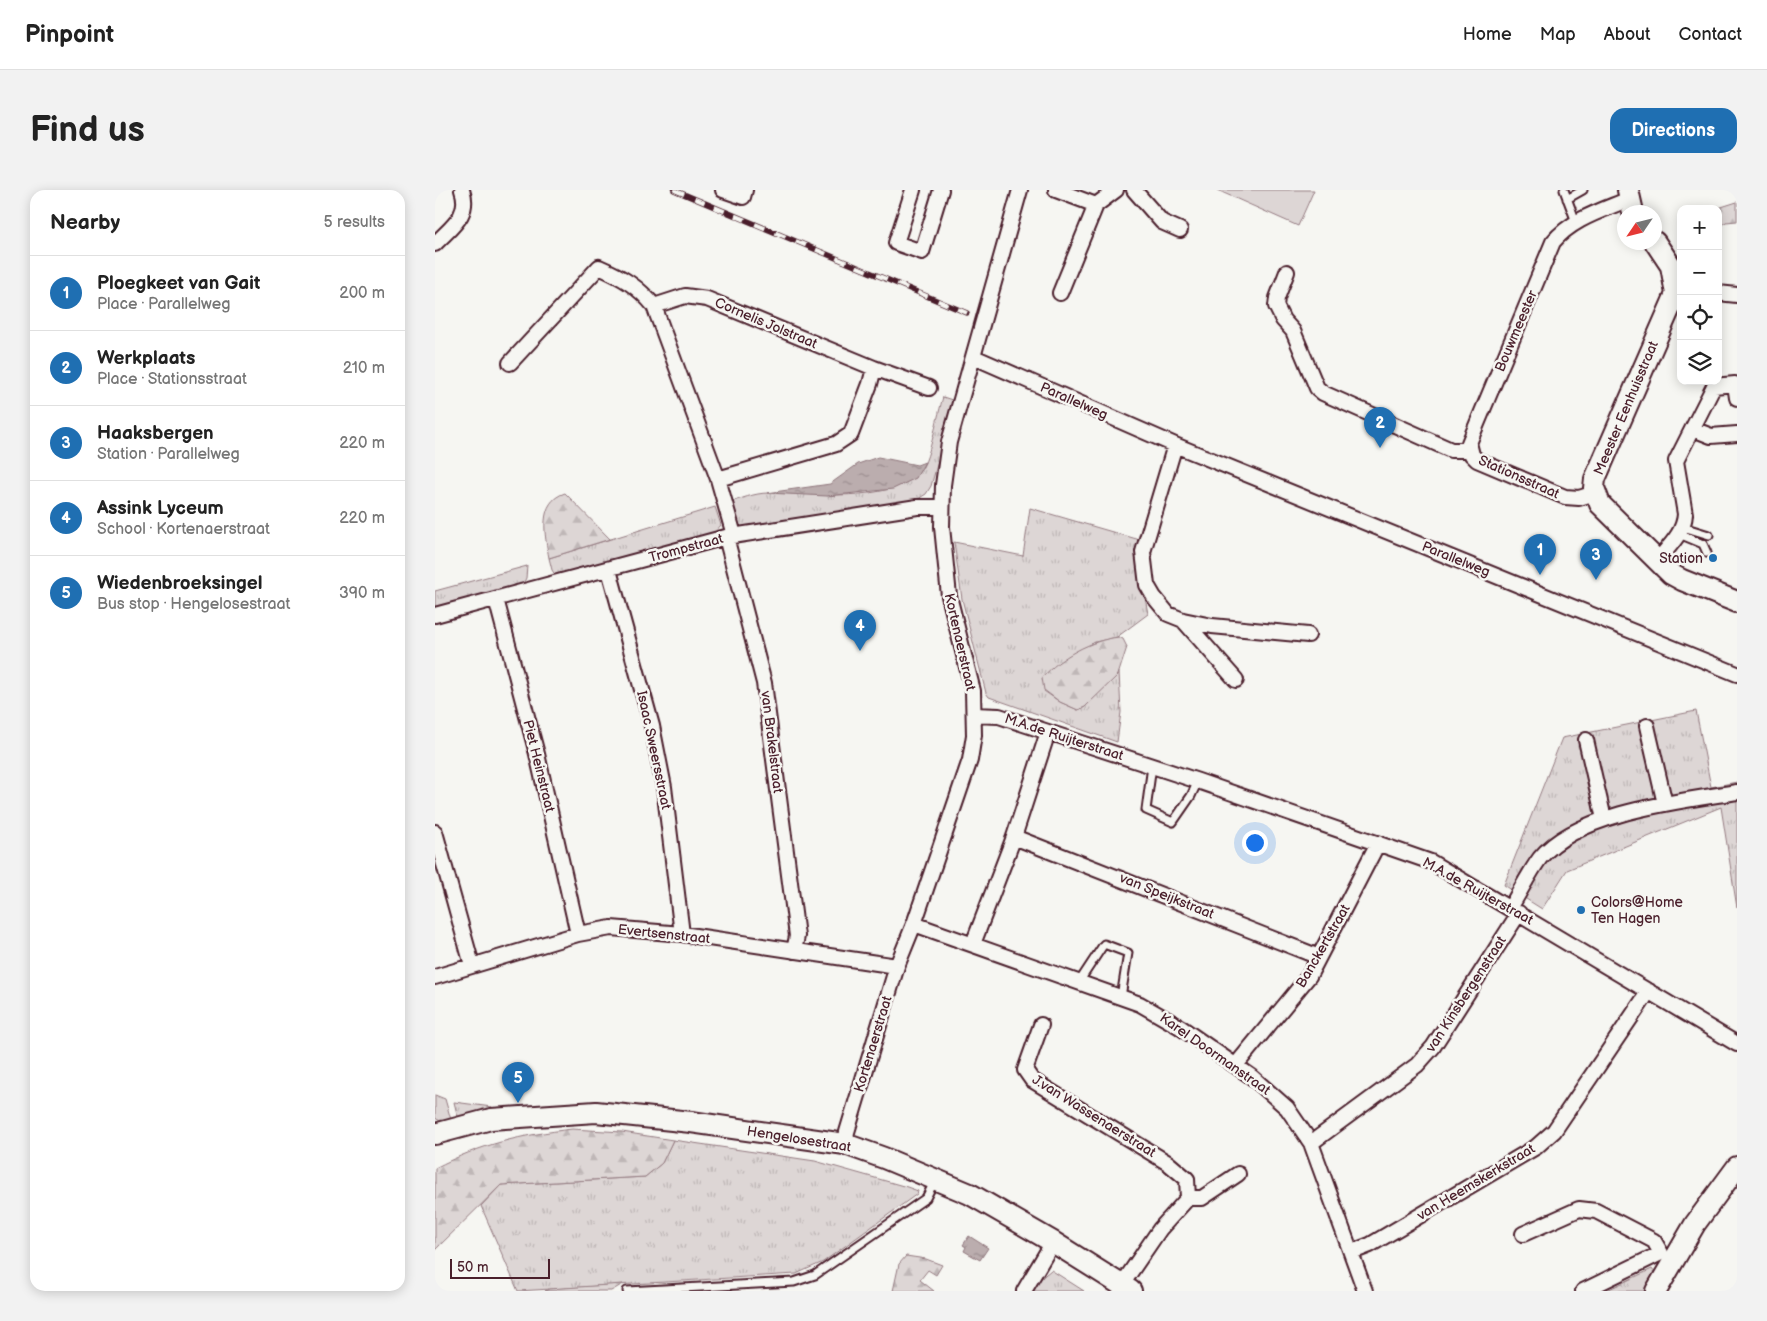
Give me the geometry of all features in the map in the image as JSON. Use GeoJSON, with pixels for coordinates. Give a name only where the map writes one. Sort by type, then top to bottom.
{"type":"FeatureCollection","features":[{"type":"Feature","properties":{"kind":"street"},"geometry":{"type":"LineString","coordinates":[[435,244],[465,210],[465,199],[462,190]]}},
{"type":"Feature","properties":{"kind":"street"},"geometry":{"type":"LineString","coordinates":[[723,190],[743,197],[745,190]]}},
{"type":"Feature","properties":{"kind":"street"},"geometry":{"type":"LineString","coordinates":[[913,190],[896,243],[923,252],[941,190]]}},
{"type":"Feature","properties":{"kind":"street","name":"Kortenaerstraat"},"geometry":{"type":"LineString","coordinates":[[845,1144],[897,966],[914,924],[967,773],[974,735],[973,691],[949,596],[944,560],[941,507],[949,442],[1020,190]]}},
{"type":"Feature","properties":{"kind":"street"},"geometry":{"type":"LineString","coordinates":[[1056,190],[1096,205]]}},
{"type":"Feature","properties":{"kind":"street"},"geometry":{"type":"LineString","coordinates":[[1060,293],[1096,205],[1116,190]]}},
{"type":"Feature","properties":{"kind":"street"},"geometry":{"type":"LineString","coordinates":[[1134,190],[1162,222],[1180,230]]}},
{"type":"Feature","properties":{"kind":"street","name":"Bouwmeester"},"geometry":{"type":"LineString","coordinates":[[1469,450],[1469,443],[1553,242],[1565,228],[1576,222],[1630,200]]}},
{"type":"Feature","properties":{"kind":"street","name":"Meester Eenhuisstraat"},"geometry":{"type":"LineString","coordinates":[[1660,250],[1671,266],[1677,281]]}},
{"type":"Feature","properties":{"kind":"street"},"geometry":{"type":"LineString","coordinates":[[511,363],[599,267],[628,281],[644,293],[654,306],[718,479],[730,536]]}},
{"type":"Feature","properties":{"kind":"street","name":"Stationsstraat"},"geometry":{"type":"LineString","coordinates":[[1287,272],[1277,298],[1276,306],[1283,320],[1293,331],[1317,388],[1323,393],[1451,450],[1469,450],[1477,460],[1565,497],[1579,498],[1595,493]]}},
{"type":"Feature","properties":{"kind":"street","name":"Meester Eenhuisstraat"},"geometry":{"type":"LineString","coordinates":[[1595,493],[1595,479],[1677,289]]}},
{"type":"Feature","properties":{"kind":"street"},"geometry":{"type":"LineString","coordinates":[[1722,293],[1737,295]]}},
{"type":"Feature","properties":{"kind":"street","name":"Cornelis Jolstraat"},"geometry":{"type":"LineString","coordinates":[[654,306],[685,296],[707,299],[874,368],[929,388]]}},
{"type":"Feature","properties":{"kind":"street","name":"Parallelweg"},"geometry":{"type":"LineString","coordinates":[[974,357],[1175,445],[1737,674]]}},
{"type":"Feature","properties":{"kind":"street"},"geometry":{"type":"LineString","coordinates":[[718,479],[836,444],[851,434],[874,368]]}},
{"type":"Feature","properties":{"kind":"street"},"geometry":{"type":"LineString","coordinates":[[1657,561],[1681,530],[1685,514],[1676,461],[1714,386],[1735,384],[1737,398]]}},
{"type":"Feature","properties":{"kind":"street"},"geometry":{"type":"LineString","coordinates":[[1693,429],[1711,436],[1737,434]]}},
{"type":"Feature","properties":{"kind":"street"},"geometry":{"type":"LineString","coordinates":[[1175,445],[1143,552],[1147,585],[1154,597],[1168,614],[1183,620],[1211,626],[1308,635]]}},
{"type":"Feature","properties":{"kind":"street"},"geometry":{"type":"LineString","coordinates":[[1595,493],[1600,504],[1657,561],[1677,578],[1737,602]]}},
{"type":"Feature","properties":{"kind":"street","name":"Trompstraat"},"geometry":{"type":"LineString","coordinates":[[435,615],[609,570],[730,536],[917,507],[941,507]]}},
{"type":"Feature","properties":{"kind":"street","name":"van Brakelstraat"},"geometry":{"type":"LineString","coordinates":[[730,536],[764,683],[797,936],[794,951]]}},
{"type":"Feature","properties":{"kind":"street","name":"Isaac Sweersstraat"},"geometry":{"type":"LineString","coordinates":[[609,570],[652,726],[664,787],[682,934]]}},
{"type":"Feature","properties":{"kind":"street","name":"Piet Heinstraat"},"geometry":{"type":"LineString","coordinates":[[496,599],[537,754],[578,934]]}},
{"type":"Feature","properties":{"kind":"street"},"geometry":{"type":"LineString","coordinates":[[1183,620],[1236,680]]}},
{"type":"Feature","properties":{"kind":"street","name":"M.A.de Ruijterstraat"},"geometry":{"type":"LineString","coordinates":[[974,715],[999,716],[1198,781],[1431,862],[1515,910],[1737,1044]]}},
{"type":"Feature","properties":{"kind":"street"},"geometry":{"type":"LineString","coordinates":[[1647,726],[1665,804]]}},
{"type":"Feature","properties":{"kind":"street"},"geometry":{"type":"LineString","coordinates":[[973,944],[1015,837],[1048,732]]}},
{"type":"Feature","properties":{"kind":"street"},"geometry":{"type":"LineString","coordinates":[[1586,740],[1604,820]]}},
{"type":"Feature","properties":{"kind":"street","name":"van Kinsbergenstraat"},"geometry":{"type":"LineString","coordinates":[[1311,1143],[1417,1065],[1433,1047],[1515,910],[1541,858],[1562,839],[1577,830],[1604,820],[1665,804],[1737,792]]}},
{"type":"Feature","properties":{"kind":"street"},"geometry":{"type":"LineString","coordinates":[[435,832],[472,965]]}},
{"type":"Feature","properties":{"kind":"street","name":"van Speijkstraat"},"geometry":{"type":"LineString","coordinates":[[1015,837],[1319,957]]}},
{"type":"Feature","properties":{"kind":"street","name":"Banckertstraat"},"geometry":{"type":"LineString","coordinates":[[1236,1065],[1294,996],[1319,957],[1378,843]]}},
{"type":"Feature","properties":{"kind":"street","name":"Karel Doormanstraat"},"geometry":{"type":"LineString","coordinates":[[914,924],[1121,997],[1157,1012],[1236,1065],[1276,1097],[1295,1119],[1311,1143],[1365,1291]]}},
{"type":"Feature","properties":{"kind":"street","name":"Evertsenstraat"},"geometry":{"type":"LineString","coordinates":[[435,977],[578,934],[611,928],[682,934],[897,966]]}},
{"type":"Feature","properties":{"kind":"street","name":"van Heemskerkstraat"},"geometry":{"type":"LineString","coordinates":[[1352,1252],[1370,1245],[1536,1147],[1554,1131],[1649,991]]}},
{"type":"Feature","properties":{"kind":"street","name":"J.van Wassenaerstraat"},"geometry":{"type":"LineString","coordinates":[[1041,1026],[1025,1070],[1031,1080],[1168,1163],[1187,1179],[1188,1198]]}},
{"type":"Feature","properties":{"kind":"street","name":"Hengelosestraat"},"geometry":{"type":"LineString","coordinates":[[435,1134],[491,1119],[596,1112],[691,1122],[845,1144],[885,1158],[969,1194],[1053,1242],[1126,1288]]}},
{"type":"Feature","properties":{"kind":"street"},"geometry":{"type":"LineString","coordinates":[[1656,1291],[1695,1224],[1725,1186],[1737,1167]]}},
{"type":"Feature","properties":{"kind":"street"},"geometry":{"type":"LineString","coordinates":[[1126,1288],[1160,1229],[1188,1198],[1202,1198],[1238,1174]]}},
{"type":"Feature","properties":{"kind":"street"},"geometry":{"type":"LineString","coordinates":[[1669,1291],[1709,1224],[1725,1186]]}},
{"type":"Feature","properties":{"kind":"street"},"geometry":{"type":"LineString","coordinates":[[1523,1234],[1579,1209],[1596,1211],[1654,1241],[1661,1253],[1583,1291]]}},
{"type":"Feature","properties":{"kind":"street"},"geometry":{"type":"LineString","coordinates":[[1024,1291],[1053,1242]]}},
{"type":"Feature","properties":{"kind":"lane"},"geometry":{"type":"LineString","coordinates":[[1563,190],[1576,222]]}},
{"type":"Feature","properties":{"kind":"lane"},"geometry":{"type":"LineString","coordinates":[[1567,199],[1583,190]]}},
{"type":"Feature","properties":{"kind":"lane"},"geometry":{"type":"LineString","coordinates":[[1681,530],[1709,535]]}},
{"type":"Feature","properties":{"kind":"lane"},"geometry":{"type":"LineString","coordinates":[[1681,530],[1703,544],[1707,553]]}},
{"type":"Feature","properties":{"kind":"lane"},"geometry":{"type":"LineString","coordinates":[[1152,766],[1146,810],[1173,822],[1191,796],[1198,781]]}},
{"type":"Feature","properties":{"kind":"lane"},"geometry":{"type":"LineString","coordinates":[[1079,982],[1104,944],[1128,953],[1121,997]]}},
{"type":"Feature","properties":{"kind":"lane"},"geometry":{"type":"LineString","coordinates":[[627,1291],[794,1282],[815,1275],[925,1198],[936,1179]]}},
{"type":"Feature","properties":{"kind":"green space"},"geometry":{"type":"Polygon","coordinates":[[[1217,190],[1314,190],[1298,226],[1217,190]]]}},
{"type":"Feature","properties":{"kind":"green space"},"geometry":{"type":"Polygon","coordinates":[[[1737,202],[1737,221],[1726,222],[1722,225],[1722,207],[1737,202]]]}},
{"type":"Feature","properties":{"kind":"green space"},"geometry":{"type":"Polygon","coordinates":[[[943,397],[955,401],[931,486],[926,494],[918,499],[871,509],[741,528],[738,526],[728,503],[753,495],[768,493],[849,495],[871,493],[892,488],[909,481],[921,470],[924,464],[931,446],[943,397]]]}},
{"type":"Feature","properties":{"kind":"green space"},"geometry":{"type":"Polygon","coordinates":[[[565,493],[610,539],[549,558],[545,530],[547,512],[550,504],[556,497],[565,493]]]}},
{"type":"Feature","properties":{"kind":"green space"},"geometry":{"type":"Polygon","coordinates":[[[715,507],[721,525],[709,539],[557,578],[552,570],[549,558],[715,507]]]}},
{"type":"Feature","properties":{"kind":"green space"},"geometry":{"type":"Polygon","coordinates":[[[1030,508],[1140,540],[1139,564],[1148,614],[1117,637],[1095,642],[1072,655],[1044,691],[1060,702],[1078,710],[1085,707],[1119,672],[1121,712],[1117,742],[989,697],[986,693],[962,599],[954,542],[1023,556],[1030,508]]]}},
{"type":"Feature","properties":{"kind":"green space"},"geometry":{"type":"Polygon","coordinates":[[[527,566],[526,578],[521,588],[435,612],[435,591],[527,566]]]}},
{"type":"Feature","properties":{"kind":"green space"},"geometry":{"type":"Polygon","coordinates":[[[1119,637],[1123,639],[1127,647],[1118,675],[1085,707],[1078,710],[1060,702],[1044,690],[1042,678],[1058,663],[1087,646],[1119,637]]]}},
{"type":"Feature","properties":{"kind":"green space"},"geometry":{"type":"Polygon","coordinates":[[[1696,711],[1711,787],[1737,782],[1737,908],[1721,807],[1567,870],[1542,909],[1504,885],[1562,738],[1696,711]]]}},
{"type":"Feature","properties":{"kind":"green space"},"geometry":{"type":"Polygon","coordinates":[[[435,1095],[445,1099],[451,1120],[442,1122],[435,1118],[435,1095]]]}},
{"type":"Feature","properties":{"kind":"green space"},"geometry":{"type":"Polygon","coordinates":[[[454,1102],[492,1107],[458,1118],[454,1102]]]}},
{"type":"Feature","properties":{"kind":"green space"},"geometry":{"type":"Polygon","coordinates":[[[572,1129],[622,1132],[673,1140],[662,1163],[645,1177],[501,1185],[435,1250],[435,1168],[469,1153],[502,1142],[536,1134],[572,1129]]]}},
{"type":"Feature","properties":{"kind":"green space"},"geometry":{"type":"Polygon","coordinates":[[[673,1140],[815,1161],[918,1191],[917,1194],[823,1262],[796,1274],[518,1291],[481,1206],[501,1185],[645,1177],[662,1163],[673,1140]]]}},
{"type":"Feature","properties":{"kind":"green space"},"geometry":{"type":"Polygon","coordinates":[[[906,1256],[926,1259],[942,1265],[936,1275],[928,1270],[920,1280],[934,1291],[893,1291],[899,1264],[906,1256]]]}},
{"type":"Feature","properties":{"kind":"green space"},"geometry":{"type":"Polygon","coordinates":[[[1652,1269],[1654,1272],[1644,1291],[1605,1291],[1652,1269]]]}},
{"type":"Feature","properties":{"kind":"green space"},"geometry":{"type":"Polygon","coordinates":[[[1051,1270],[1084,1291],[1033,1291],[1040,1279],[1051,1270]]]}},
{"type":"Feature","properties":{"kind":"green space"},"geometry":{"type":"Polygon","coordinates":[[[623,1284],[611,1291],[545,1291],[549,1289],[623,1284]]]}},
{"type":"Feature","properties":{"kind":"water"},"geometry":{"type":"Polygon","coordinates":[[[878,457],[917,465],[925,462],[916,478],[893,489],[827,496],[767,493],[830,484],[858,464],[878,457]]]}},
{"type":"Feature","properties":{"kind":"water"},"geometry":{"type":"Polygon","coordinates":[[[969,1236],[988,1248],[980,1260],[964,1251],[966,1247],[963,1245],[969,1236]]]}},
{"type":"Feature","properties":{"kind":"railway"},"geometry":{"type":"LineString","coordinates":[[674,190],[967,313]]}},
{"type":"Feature","properties":{"kind":"place","name":"Werkplaats"},"geometry":{"type":"Point","coordinates":[1380,448]}},
{"type":"Feature","properties":{"kind":"place","name":"Station"},"geometry":{"type":"Point","coordinates":[1713,558]}},
{"type":"Feature","properties":{"kind":"place","name":"Ploegkeet van Gait"},"geometry":{"type":"Point","coordinates":[1540,575]}},
{"type":"Feature","properties":{"kind":"place","name":"Haaksbergen"},"geometry":{"type":"Point","coordinates":[1596,580]}},
{"type":"Feature","properties":{"kind":"place","name":"Assink Lyceum"},"geometry":{"type":"Point","coordinates":[860,651]}},
{"type":"Feature","properties":{"kind":"place","name":"Colors@Home Ten Hagen"},"geometry":{"type":"Point","coordinates":[1581,910]}},
{"type":"Feature","properties":{"kind":"place","name":"Wiedenbroeksingel"},"geometry":{"type":"Point","coordinates":[518,1103]}}]}
